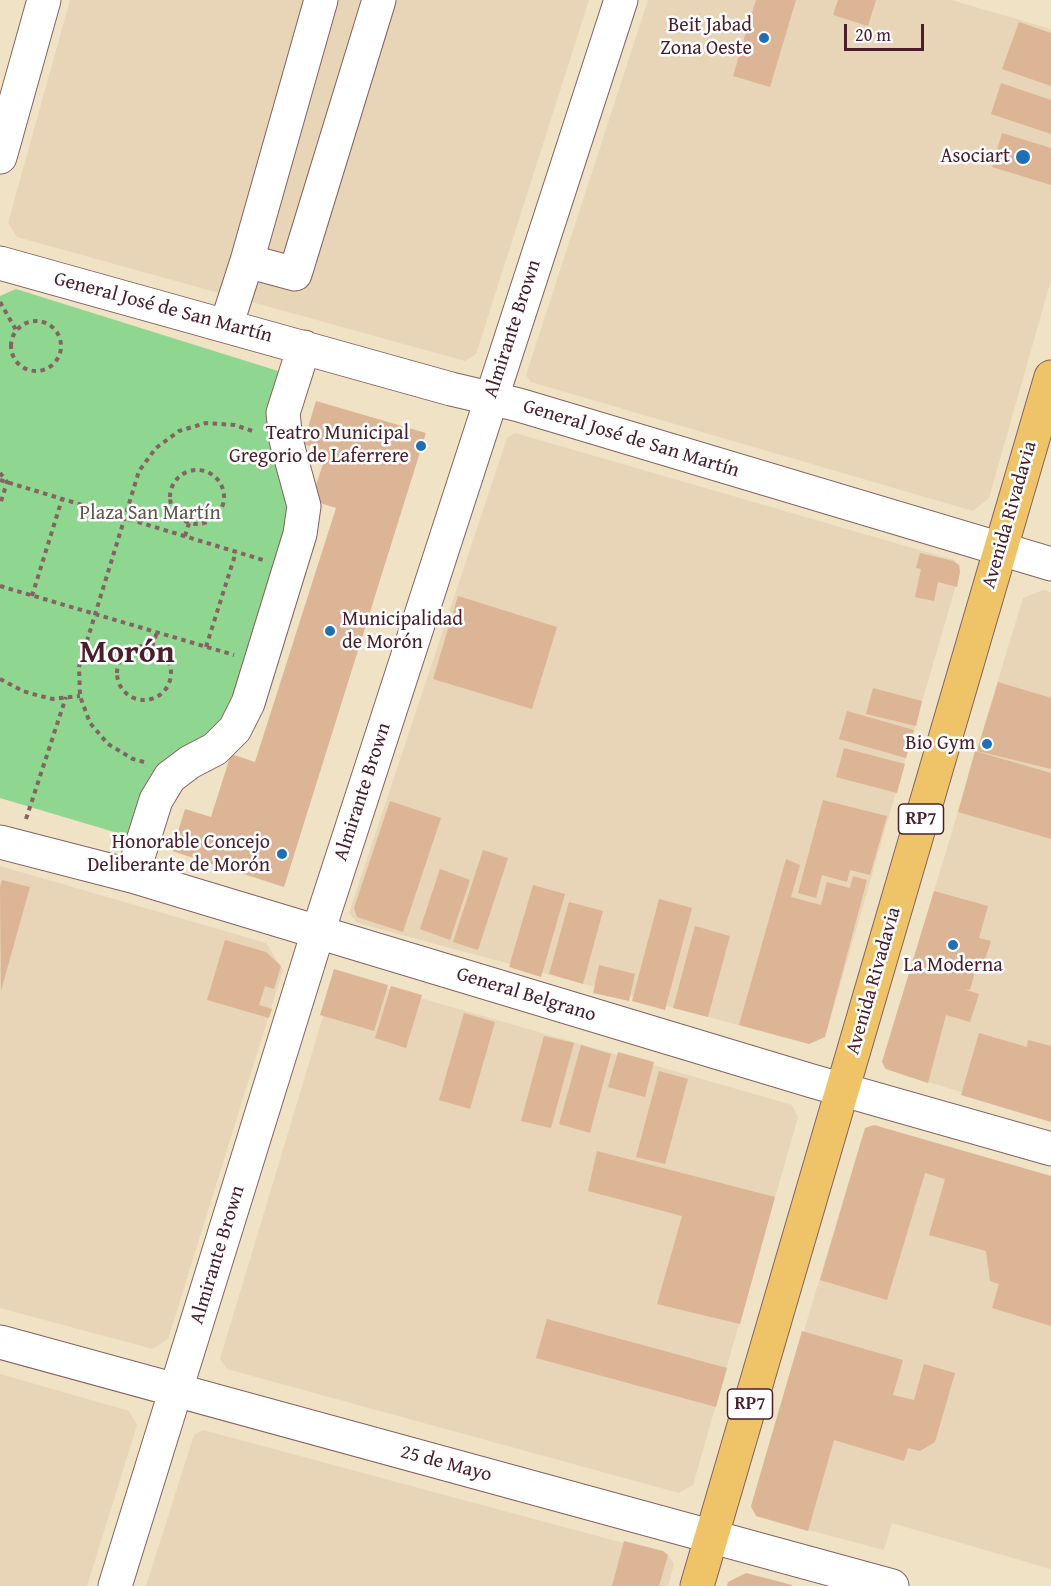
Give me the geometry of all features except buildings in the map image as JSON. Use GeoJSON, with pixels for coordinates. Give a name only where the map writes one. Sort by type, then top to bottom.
{"type":"FeatureCollection","features":[{"type":"Feature","properties":{"kind":"main road","name":"Avenida Rivadavia"},"geometry":{"type":"LineString","coordinates":[[697,1586],[1051,377]]}},
{"type":"Feature","properties":{"kind":"street"},"geometry":{"type":"LineString","coordinates":[[0,157],[44,0]]}},
{"type":"Feature","properties":{"kind":"street"},"geometry":{"type":"LineString","coordinates":[[226,326],[247,261],[321,0]]}},
{"type":"Feature","properties":{"kind":"street"},"geometry":{"type":"LineString","coordinates":[[247,261],[295,274],[379,0]]}},
{"type":"Feature","properties":{"kind":"street","name":"Almirante Brown"},"geometry":{"type":"LineString","coordinates":[[115,1586],[318,932],[621,0]]}},
{"type":"Feature","properties":{"kind":"street","name":"General José de San Martín"},"geometry":{"type":"LineString","coordinates":[[0,263],[542,412],[1051,564]]}},
{"type":"Feature","properties":{"kind":"street"},"geometry":{"type":"LineString","coordinates":[[132,876],[156,800],[170,777],[190,762],[215,749],[235,729],[248,703],[300,534],[304,506],[286,440],[283,413],[304,346]]}},
{"type":"Feature","properties":{"kind":"street","name":"General Belgrano"},"geometry":{"type":"LineString","coordinates":[[9,844],[132,876],[842,1089],[1051,1149]]}},
{"type":"Feature","properties":{"kind":"street","name":"25 de Mayo"},"geometry":{"type":"LineString","coordinates":[[0,1342],[884,1585]]}},
{"type":"Feature","properties":{"kind":"path"},"geometry":{"type":"LineString","coordinates":[[0,302],[16,330]]}},
{"type":"Feature","properties":{"kind":"path"},"geometry":{"type":"LineString","coordinates":[[29,321],[51,326],[60,339],[61,347],[55,363],[48,369],[39,371],[22,368],[11,354],[10,345],[16,330],[29,321]]}},
{"type":"Feature","properties":{"kind":"path"},"geometry":{"type":"LineString","coordinates":[[190,762],[161,765],[133,759],[108,744],[90,723],[80,696],[79,667],[139,471],[156,448],[179,431],[206,423],[235,425],[261,435]]}},
{"type":"Feature","properties":{"kind":"path"},"geometry":{"type":"LineString","coordinates":[[192,471],[210,473],[222,486],[224,495],[220,512],[207,523],[189,523],[175,513],[170,496],[172,488],[184,474],[192,471]]}},
{"type":"Feature","properties":{"kind":"path"},"geometry":{"type":"LineString","coordinates":[[0,473],[7,482]]}},
{"type":"Feature","properties":{"kind":"path"},"geometry":{"type":"LineString","coordinates":[[0,480],[290,568]]}},
{"type":"Feature","properties":{"kind":"path"},"geometry":{"type":"LineString","coordinates":[[0,506],[7,482]]}},
{"type":"Feature","properties":{"kind":"path"},"geometry":{"type":"LineString","coordinates":[[32,596],[62,498]]}},
{"type":"Feature","properties":{"kind":"path"},"geometry":{"type":"LineString","coordinates":[[185,536],[189,523]]}},
{"type":"Feature","properties":{"kind":"path"},"geometry":{"type":"LineString","coordinates":[[206,647],[236,552]]}},
{"type":"Feature","properties":{"kind":"path"},"geometry":{"type":"LineString","coordinates":[[0,586],[260,663]]}},
{"type":"Feature","properties":{"kind":"path"},"geometry":{"type":"LineString","coordinates":[[152,647],[157,632]]}},
{"type":"Feature","properties":{"kind":"path"},"geometry":{"type":"LineString","coordinates":[[139,646],[152,647],[164,654],[169,661],[171,678],[162,693],[145,700],[129,695],[122,688],[117,671],[124,655],[131,649],[139,646]]}},
{"type":"Feature","properties":{"kind":"path"},"geometry":{"type":"LineString","coordinates":[[0,679],[23,691],[53,699],[80,696]]}},
{"type":"Feature","properties":{"kind":"path"},"geometry":{"type":"LineString","coordinates":[[9,844],[66,697]]}},
{"type":"Feature","properties":{"kind":"shaded area"},"geometry":{"type":"Polygon","coordinates":[[[70,0],[589,0],[476,354],[465,361],[17,237],[8,223],[70,0]]]}},
{"type":"Feature","properties":{"kind":"shaded area"},"geometry":{"type":"Polygon","coordinates":[[[648,0],[951,0],[1051,29],[1051,280],[989,498],[973,511],[531,382],[526,375],[648,0]]]}},
{"type":"Feature","properties":{"kind":"shaded area"},"geometry":{"type":"Polygon","coordinates":[[[515,433],[954,560],[960,571],[825,1037],[809,1044],[357,923],[349,913],[507,438],[515,433]]]}},
{"type":"Feature","properties":{"kind":"shaded area"},"geometry":{"type":"Polygon","coordinates":[[[1043,590],[1051,592],[1051,1119],[885,1069],[882,1062],[1023,598],[1043,590]]]}},
{"type":"Feature","properties":{"kind":"shaded area"},"geometry":{"type":"Polygon","coordinates":[[[0,866],[266,943],[283,970],[168,1339],[153,1349],[0,1308],[0,866]]]}},
{"type":"Feature","properties":{"kind":"shaded area"},"geometry":{"type":"Polygon","coordinates":[[[344,976],[792,1105],[798,1117],[693,1485],[679,1493],[227,1369],[220,1359],[334,980],[344,976]]]}},
{"type":"Feature","properties":{"kind":"shaded area"},"geometry":{"type":"Polygon","coordinates":[[[862,1137],[1051,1177],[1051,1569],[892,1523],[884,1550],[759,1517],[751,1508],[862,1137]]]}},
{"type":"Feature","properties":{"kind":"shaded area"},"geometry":{"type":"Polygon","coordinates":[[[0,1374],[129,1411],[137,1425],[87,1586],[0,1586],[0,1374]]]}},
{"type":"Feature","properties":{"kind":"shaded area"},"geometry":{"type":"Polygon","coordinates":[[[203,1430],[668,1555],[674,1564],[668,1586],[146,1586],[194,1435],[203,1430]]]}},
{"type":"Feature","properties":{"kind":"green space","name":"Plaza San Martín"},"geometry":{"type":"Polygon","coordinates":[[[16,289],[294,376],[298,477],[248,703],[131,837],[0,798],[0,296],[16,289]]]}},
{"type":"Feature","properties":{"kind":"place","name":"Beit Jabad Zona Oeste"},"geometry":{"type":"Point","coordinates":[764,38]}},
{"type":"Feature","properties":{"kind":"place","name":"Asociart"},"geometry":{"type":"Point","coordinates":[1023,157]}},
{"type":"Feature","properties":{"kind":"place","name":"Teatro Municipal Gregorio de Laferrere"},"geometry":{"type":"Point","coordinates":[421,446]}},
{"type":"Feature","properties":{"kind":"place","name":"Municipalidad de Morón"},"geometry":{"type":"Point","coordinates":[330,631]}},
{"type":"Feature","properties":{"kind":"place","name":"Bio Gym"},"geometry":{"type":"Point","coordinates":[987,744]}},
{"type":"Feature","properties":{"kind":"place","name":"Honorable Concejo Deliberante de Morón"},"geometry":{"type":"Point","coordinates":[282,854]}},
{"type":"Feature","properties":{"kind":"place","name":"La Moderna"},"geometry":{"type":"Point","coordinates":[953,945]}},
{"type":"Feature","properties":{"kind":"district","name":"Morón"},"geometry":{"type":"Point","coordinates":[127,654]}}]}
